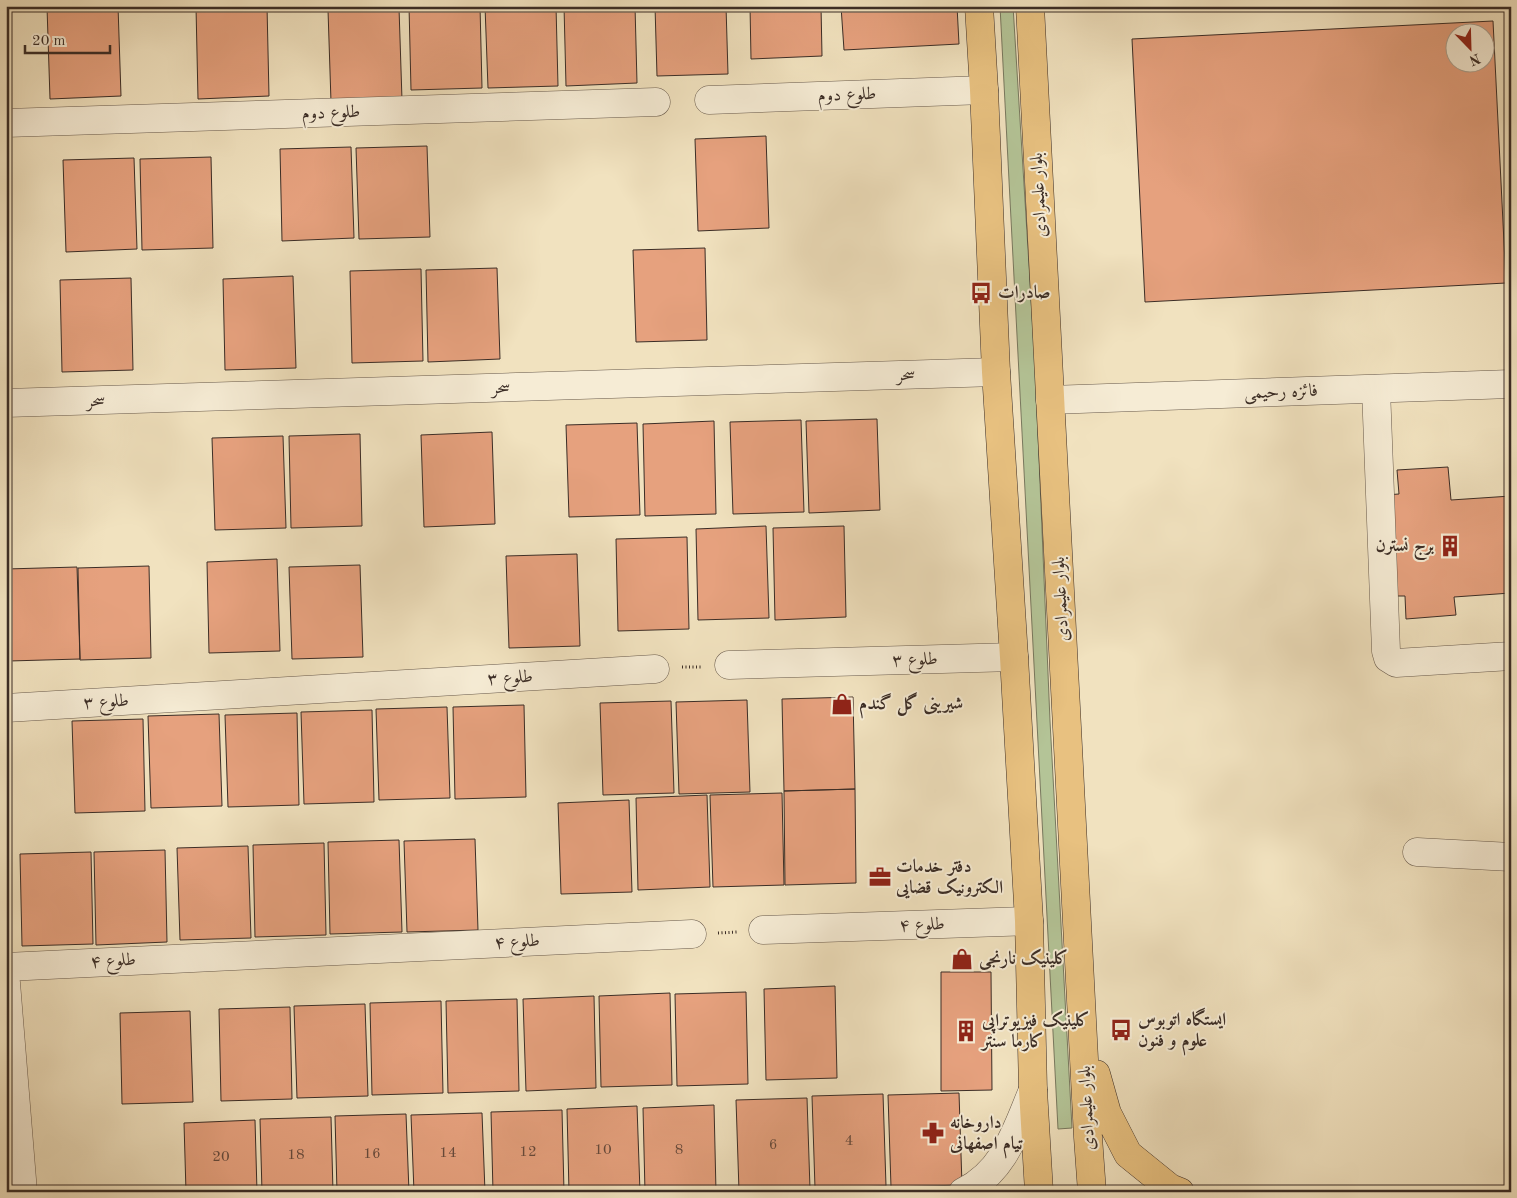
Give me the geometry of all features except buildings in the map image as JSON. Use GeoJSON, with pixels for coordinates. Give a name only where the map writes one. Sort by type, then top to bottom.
{"type":"FeatureCollection","features":[{"type":"Feature","properties":{"kind":"main road"},"geometry":{"type":"LineString","coordinates":[[979,6],[996,372],[1029,921],[1033,1090],[1039,1192]]}},
{"type":"Feature","properties":{"kind":"main road","name":"بلوار علیمرادی"},"geometry":{"type":"LineString","coordinates":[[1030,6],[1092,1192]]}},
{"type":"Feature","properties":{"kind":"main road"},"geometry":{"type":"LineString","coordinates":[[1083,1028],[1107,1113],[1128,1154],[1170,1188],[1180,1192]]}},
{"type":"Feature","properties":{"kind":"street","name":"طلوع دوم"},"geometry":{"type":"LineString","coordinates":[[709,100],[984,90]]}},
{"type":"Feature","properties":{"kind":"street","name":"طلوع دوم"},"geometry":{"type":"LineString","coordinates":[[6,123],[656,102]]}},
{"type":"Feature","properties":{"kind":"street","name":"سحر"},"geometry":{"type":"LineString","coordinates":[[6,403],[996,372]]}},
{"type":"Feature","properties":{"kind":"street","name":"فائزه رحیمی"},"geometry":{"type":"LineString","coordinates":[[1050,400],[1511,384]]}},
{"type":"Feature","properties":{"kind":"street"},"geometry":{"type":"LineString","coordinates":[[1376,389],[1386,651],[1388,658],[1396,663],[1511,656]]}},
{"type":"Feature","properties":{"kind":"street","name":"طلوع ۳"},"geometry":{"type":"LineString","coordinates":[[729,665],[1014,657]]}},
{"type":"Feature","properties":{"kind":"street","name":"طلوع ۳"},"geometry":{"type":"LineString","coordinates":[[6,708],[655,669]]}},
{"type":"Feature","properties":{"kind":"street"},"geometry":{"type":"LineString","coordinates":[[1417,852],[1511,857]]}},
{"type":"Feature","properties":{"kind":"street","name":"طلوع ۴"},"geometry":{"type":"LineString","coordinates":[[763,930],[1029,921]]}},
{"type":"Feature","properties":{"kind":"street","name":"طلوع ۴"},"geometry":{"type":"LineString","coordinates":[[6,966],[692,934]]}},
{"type":"Feature","properties":{"kind":"street"},"geometry":{"type":"LineString","coordinates":[[6,983],[23,1192]]}},
{"type":"Feature","properties":{"kind":"street"},"geometry":{"type":"LineString","coordinates":[[963,1192],[972,1188],[999,1163],[1008,1149],[1033,1090]]}},
{"type":"Feature","properties":{"kind":"path"},"geometry":{"type":"LineString","coordinates":[[655,669],[729,665]]}},
{"type":"Feature","properties":{"kind":"path"},"geometry":{"type":"LineString","coordinates":[[692,934],[763,930]]}},
{"type":"Feature","properties":{"kind":"green space"},"geometry":{"type":"Polygon","coordinates":[[[1000,6],[1013,6],[1035,363],[1050,721],[1072,1128],[1058,1129],[1000,6]]]}},
{"type":"Feature","properties":{"kind":"place","name":"صادرات"},"geometry":{"type":"Point","coordinates":[981,293]}},
{"type":"Feature","properties":{"kind":"place","name":"برج نسترن"},"geometry":{"type":"Point","coordinates":[1450,546]}},
{"type":"Feature","properties":{"kind":"place","name":"شیرینی گل گندم"},"geometry":{"type":"Point","coordinates":[842,704]}},
{"type":"Feature","properties":{"kind":"place","name":"دفتر خدمات الکترونیک قضایی"},"geometry":{"type":"Point","coordinates":[880,877]}},
{"type":"Feature","properties":{"kind":"place","name":"کلینیک نارنجی"},"geometry":{"type":"Point","coordinates":[962,959]}},
{"type":"Feature","properties":{"kind":"place","name":"ایستگاه اتوبوس علوم و فنون"},"geometry":{"type":"Point","coordinates":[1121,1030]}},
{"type":"Feature","properties":{"kind":"place","name":"کلینیک فیزیوتراپی کارما سنتر"},"geometry":{"type":"Point","coordinates":[966,1031]}},
{"type":"Feature","properties":{"kind":"place","name":"داروخانه تیام اصفهانی"},"geometry":{"type":"Point","coordinates":[933,1133]}}]}
